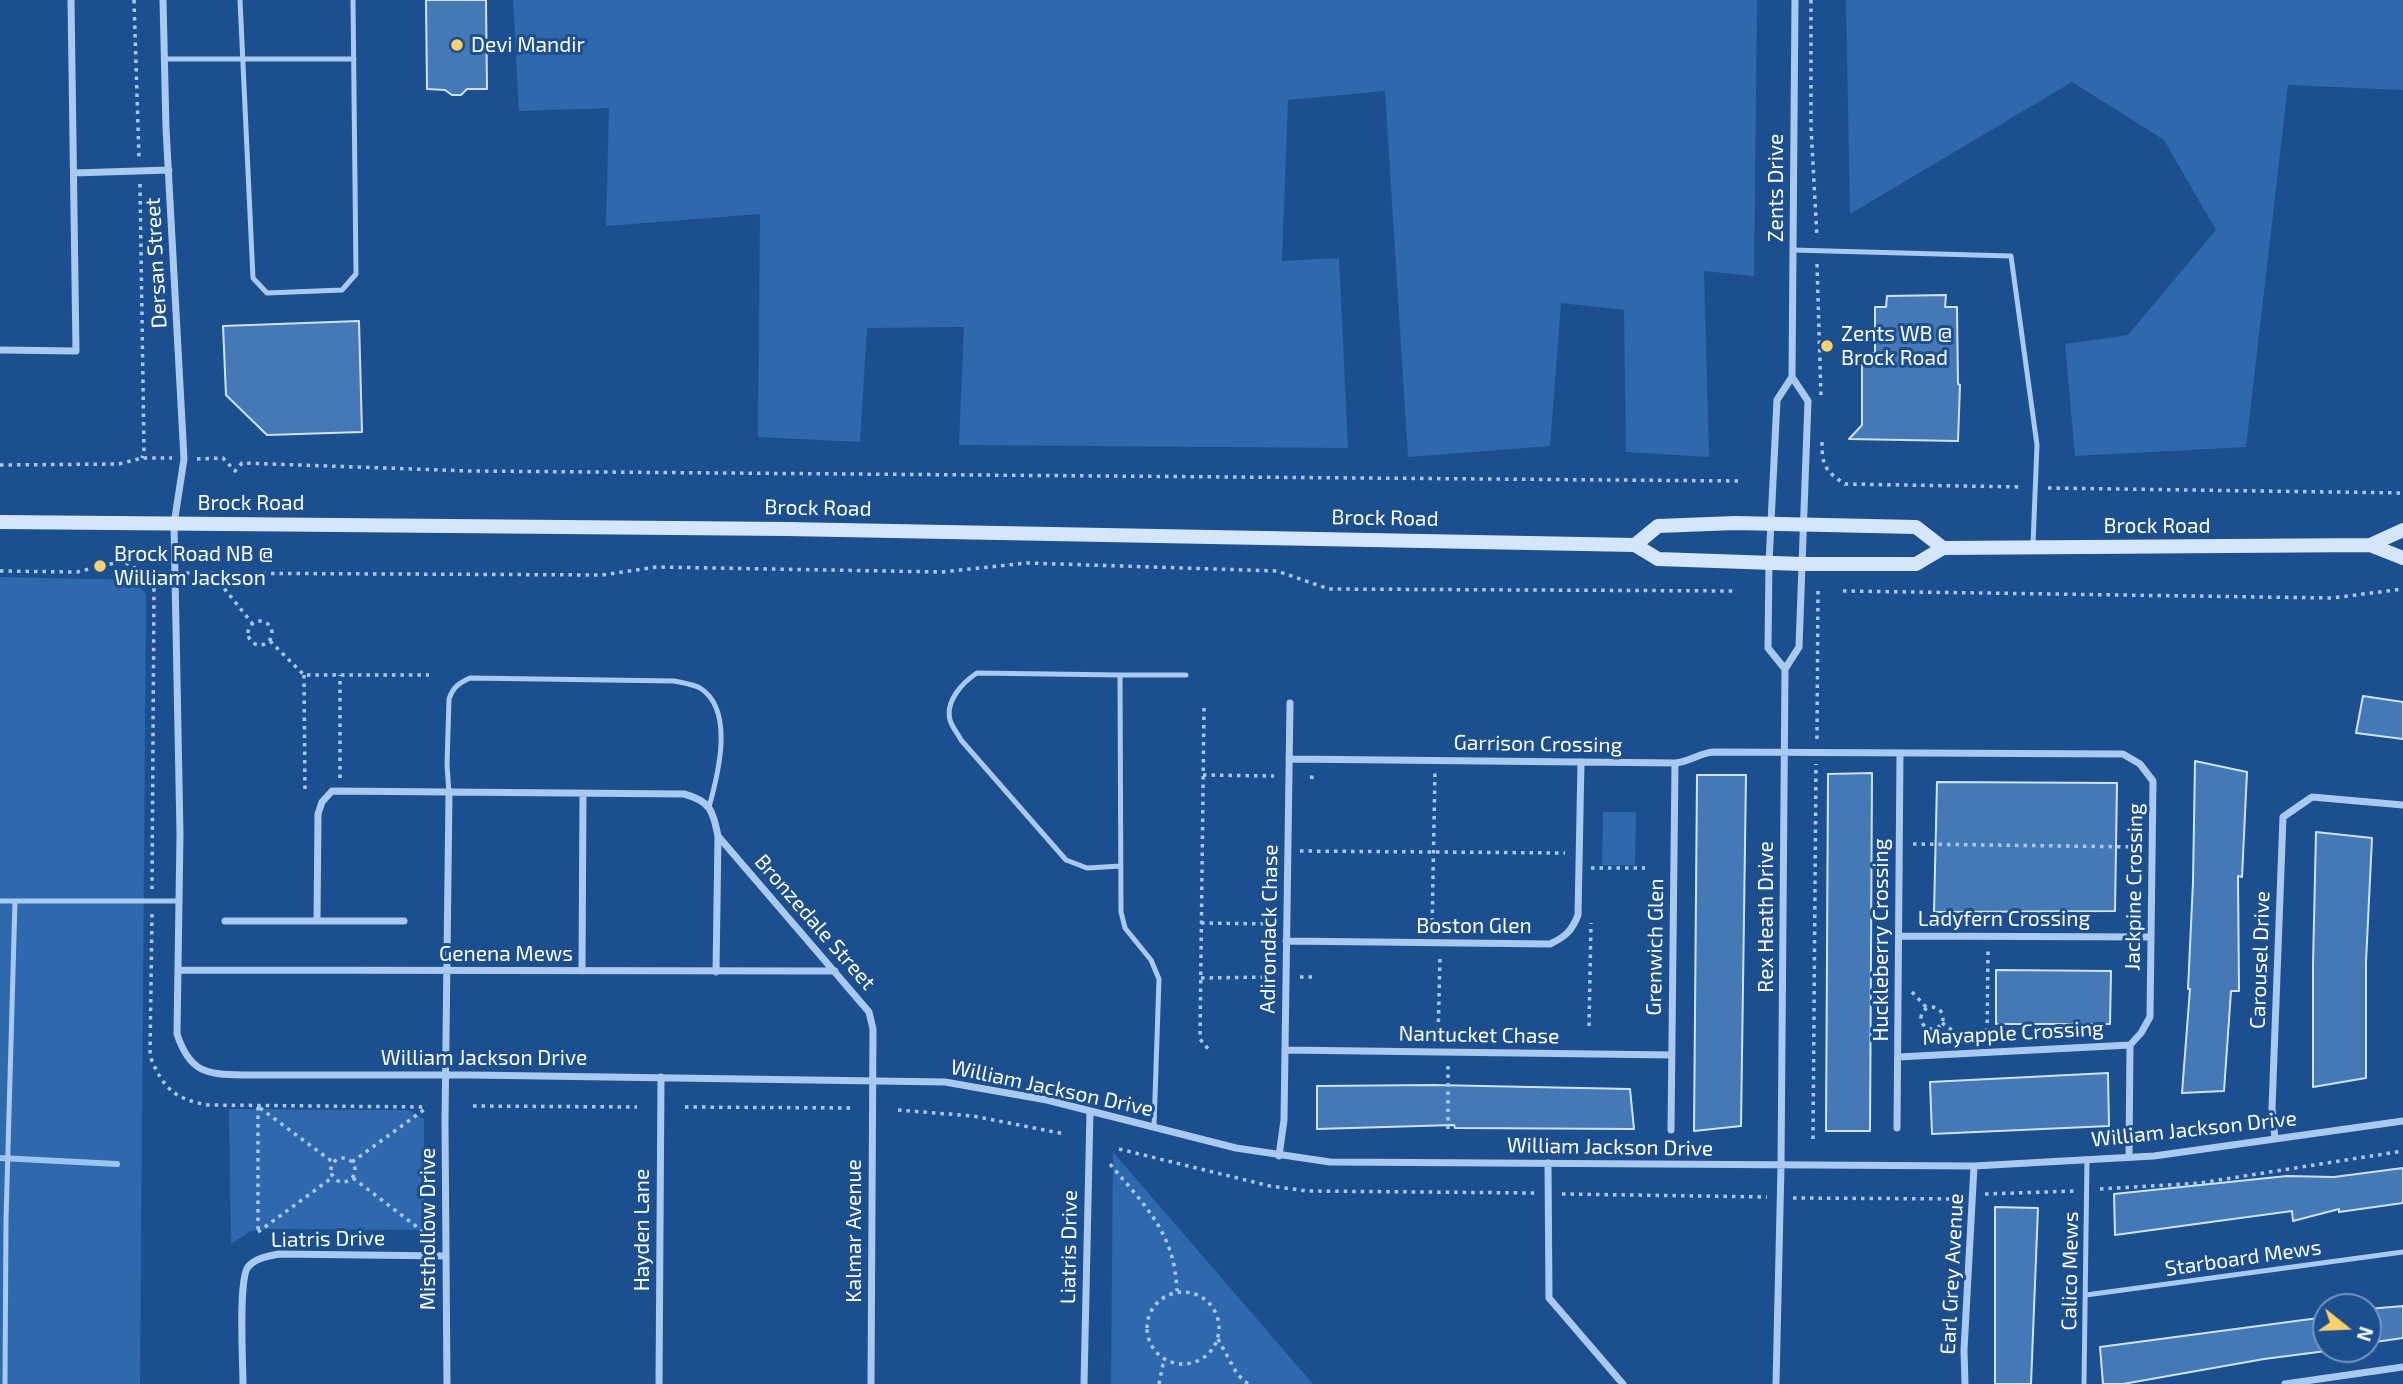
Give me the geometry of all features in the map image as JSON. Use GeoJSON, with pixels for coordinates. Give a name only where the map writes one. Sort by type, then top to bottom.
{"type":"FeatureCollection","features":[{"type":"Feature","properties":{"kind":"main road","name":"Brock Road"},"geometry":{"type":"LineString","coordinates":[[0,522],[801,529],[1635,545],[1658,559],[1802,564],[1916,564],[1943,548],[2371,545],[2403,558]]}},
{"type":"Feature","properties":{"kind":"main road"},"geometry":{"type":"LineString","coordinates":[[1635,545],[1658,527],[1804,524],[1916,527],[1943,548]]}},
{"type":"Feature","properties":{"kind":"main road","name":"Brock Road"},"geometry":{"type":"LineString","coordinates":[[2371,545],[2403,530]]}},
{"type":"Feature","properties":{"kind":"street"},"geometry":{"type":"LineString","coordinates":[[0,350],[76,351],[71,0]]}},
{"type":"Feature","properties":{"kind":"street","name":"Dersan Street"},"geometry":{"type":"LineString","coordinates":[[163,0],[184,459],[174,524]]}},
{"type":"Feature","properties":{"kind":"street","name":"Zents Drive"},"geometry":{"type":"LineString","coordinates":[[1769,563],[1777,400],[1792,376],[1795,0]]}},
{"type":"Feature","properties":{"kind":"street"},"geometry":{"type":"LineString","coordinates":[[74,173],[169,170]]}},
{"type":"Feature","properties":{"kind":"street","name":"Zents Drive"},"geometry":{"type":"LineString","coordinates":[[1792,376],[1808,401],[1802,564]]}},
{"type":"Feature","properties":{"kind":"street","name":"William Jackson Drive"},"geometry":{"type":"LineString","coordinates":[[174,524],[180,834],[177,1034],[183,1052],[194,1066],[207,1073],[945,1082],[1047,1100],[1236,1148],[1330,1162],[1974,1166],[2203,1150],[2403,1121]]}},
{"type":"Feature","properties":{"kind":"street"},"geometry":{"type":"LineString","coordinates":[[1769,563],[1768,648],[1785,669]]}},
{"type":"Feature","properties":{"kind":"street","name":"Rex Heath Drive"},"geometry":{"type":"LineString","coordinates":[[1776,1384],[1781,1166],[1785,669],[1799,647],[1802,564]]}},
{"type":"Feature","properties":{"kind":"street","name":"Adirondack Chase"},"geometry":{"type":"LineString","coordinates":[[1279,1156],[1284,1120],[1290,703]]}},
{"type":"Feature","properties":{"kind":"street","name":"Jackpine Crossing"},"geometry":{"type":"LineString","coordinates":[[1784,752],[2123,754],[2140,764],[2153,781],[2150,1017],[2130,1045]]}},
{"type":"Feature","properties":{"kind":"street","name":"Garrison Crossing"},"geometry":{"type":"LineString","coordinates":[[1289,759],[1685,763],[1703,753],[1784,752]]}},
{"type":"Feature","properties":{"kind":"street","name":"Huckleberry Crossing"},"geometry":{"type":"LineString","coordinates":[[1897,1128],[1900,753]]}},
{"type":"Feature","properties":{"kind":"street","name":"Boston Glen"},"geometry":{"type":"LineString","coordinates":[[1286,941],[1550,944],[1564,937],[1573,929],[1578,915],[1581,762]]}},
{"type":"Feature","properties":{"kind":"street","name":"Grenwich Glen"},"geometry":{"type":"LineString","coordinates":[[1671,1130],[1675,763]]}},
{"type":"Feature","properties":{"kind":"street"},"geometry":{"type":"LineString","coordinates":[[317,921],[318,814],[332,791],[684,794],[698,798],[709,807],[715,818],[718,836],[716,972]]}},
{"type":"Feature","properties":{"kind":"street","name":"Misthollow Drive"},"geometry":{"type":"LineString","coordinates":[[447,1384],[445,1121],[449,793]]}},
{"type":"Feature","properties":{"kind":"street"},"geometry":{"type":"LineString","coordinates":[[582,971],[583,794]]}},
{"type":"Feature","properties":{"kind":"street","name":"Carousel Drive"},"geometry":{"type":"LineString","coordinates":[[2275,1139],[2272,1108],[2283,817],[2312,797],[2403,805]]}},
{"type":"Feature","properties":{"kind":"street","name":"Bronzedale Street"},"geometry":{"type":"LineString","coordinates":[[718,836],[869,1012],[873,1028],[871,1079]]}},
{"type":"Feature","properties":{"kind":"street"},"geometry":{"type":"LineString","coordinates":[[225,921],[404,921]]}},
{"type":"Feature","properties":{"kind":"street","name":"Ladyfern Crossing"},"geometry":{"type":"LineString","coordinates":[[1899,936],[2151,937]]}},
{"type":"Feature","properties":{"kind":"street","name":"Genena Mews"},"geometry":{"type":"LineString","coordinates":[[178,970],[835,971]]}},
{"type":"Feature","properties":{"kind":"street"},"geometry":{"type":"LineString","coordinates":[[2129,1157],[2130,1045]]}},
{"type":"Feature","properties":{"kind":"street","name":"Mayapple Crossing"},"geometry":{"type":"LineString","coordinates":[[1898,1057],[2130,1045]]}},
{"type":"Feature","properties":{"kind":"street","name":"Nantucket Chase"},"geometry":{"type":"LineString","coordinates":[[1285,1050],[1672,1055]]}},
{"type":"Feature","properties":{"kind":"street","name":"Hayden Lane"},"geometry":{"type":"LineString","coordinates":[[659,1384],[661,1077]]}},
{"type":"Feature","properties":{"kind":"street","name":"Kalmar Avenue"},"geometry":{"type":"LineString","coordinates":[[870,1384],[871,1079]]}},
{"type":"Feature","properties":{"kind":"street","name":"Liatris Drive"},"geometry":{"type":"LineString","coordinates":[[1084,1384],[1090,1111]]}},
{"type":"Feature","properties":{"kind":"street"},"geometry":{"type":"LineString","coordinates":[[1548,1163],[1549,1298],[1623,1384]]}},
{"type":"Feature","properties":{"kind":"street","name":"Earl Grey Avenue"},"geometry":{"type":"LineString","coordinates":[[1965,1384],[1964,1350],[1974,1166]]}},
{"type":"Feature","properties":{"kind":"street","name":"Liatris Drive"},"geometry":{"type":"LineString","coordinates":[[243,1384],[243,1283],[248,1267],[261,1258],[279,1254],[446,1256]]}},
{"type":"Feature","properties":{"kind":"street"},"geometry":{"type":"LineString","coordinates":[[2286,1384],[2403,1367]]}},
{"type":"Feature","properties":{"kind":"lane"},"geometry":{"type":"LineString","coordinates":[[240,0],[253,278],[267,293],[342,290],[356,274],[353,0]]}},
{"type":"Feature","properties":{"kind":"lane"},"geometry":{"type":"LineString","coordinates":[[164,59],[354,59]]}},
{"type":"Feature","properties":{"kind":"lane"},"geometry":{"type":"LineString","coordinates":[[1793,250],[2011,256],[2037,445],[2032,548]]}},
{"type":"Feature","properties":{"kind":"lane"},"geometry":{"type":"LineString","coordinates":[[1121,866],[1087,868],[1066,860],[961,740],[949,718],[954,697],[964,681],[977,673],[1186,675]]}},
{"type":"Feature","properties":{"kind":"lane"},"geometry":{"type":"LineString","coordinates":[[1120,675],[1121,912],[1125,928],[1151,960],[1159,979],[1154,1127]]}},
{"type":"Feature","properties":{"kind":"lane"},"geometry":{"type":"LineString","coordinates":[[449,793],[449,699],[452,690],[459,683],[470,678],[674,681],[699,688],[709,696],[719,717],[720,768],[709,807]]}},
{"type":"Feature","properties":{"kind":"lane"},"geometry":{"type":"LineString","coordinates":[[0,901],[179,901]]}},
{"type":"Feature","properties":{"kind":"lane"},"geometry":{"type":"LineString","coordinates":[[5,1384],[3,1358],[15,901]]}},
{"type":"Feature","properties":{"kind":"lane","name":"Calico Mews"},"geometry":{"type":"LineString","coordinates":[[2084,1384],[2087,1159]]}},
{"type":"Feature","properties":{"kind":"lane","name":"Starboard Mews"},"geometry":{"type":"LineString","coordinates":[[2086,1294],[2403,1252]]}},
{"type":"Feature","properties":{"kind":"path"},"geometry":{"type":"LineString","coordinates":[[0,465],[119,464],[142,458],[144,452],[134,0]]}},
{"type":"Feature","properties":{"kind":"path"},"geometry":{"type":"LineString","coordinates":[[1811,0],[1811,127],[1821,397]]}},
{"type":"Feature","properties":{"kind":"path"},"geometry":{"type":"LineString","coordinates":[[1822,437],[1823,464],[1831,475],[1845,484],[2403,493]]}},
{"type":"Feature","properties":{"kind":"path"},"geometry":{"type":"LineString","coordinates":[[223,458],[234,471],[243,463],[470,471],[1742,481]]}},
{"type":"Feature","properties":{"kind":"path"},"geometry":{"type":"LineString","coordinates":[[0,571],[77,572],[123,561]]}},
{"type":"Feature","properties":{"kind":"path"},"geometry":{"type":"LineString","coordinates":[[216,572],[602,575],[657,567],[942,572],[1027,563],[1277,571],[1329,589],[1735,591]]}},
{"type":"Feature","properties":{"kind":"path"},"geometry":{"type":"LineString","coordinates":[[145,574],[153,589],[150,1056],[158,1075],[171,1092],[188,1101],[208,1105],[426,1107],[352,1162]]}},
{"type":"Feature","properties":{"kind":"path"},"geometry":{"type":"LineString","coordinates":[[219,582],[252,623]]}},
{"type":"Feature","properties":{"kind":"path"},"geometry":{"type":"LineString","coordinates":[[1843,591],[2332,598],[2403,589]]}},
{"type":"Feature","properties":{"kind":"path"},"geometry":{"type":"LineString","coordinates":[[1813,1139],[1818,591]]}},
{"type":"Feature","properties":{"kind":"path"},"geometry":{"type":"LineString","coordinates":[[261,620],[269,624],[273,632],[270,641],[262,645],[255,644],[249,638],[248,630],[252,623],[261,620]]}},
{"type":"Feature","properties":{"kind":"path"},"geometry":{"type":"LineString","coordinates":[[270,641],[304,675],[305,791]]}},
{"type":"Feature","properties":{"kind":"path"},"geometry":{"type":"LineString","coordinates":[[304,675],[429,675]]}},
{"type":"Feature","properties":{"kind":"path"},"geometry":{"type":"LineString","coordinates":[[340,675],[340,779]]}},
{"type":"Feature","properties":{"kind":"path"},"geometry":{"type":"LineString","coordinates":[[1203,708],[1200,1039],[1209,1050]]}},
{"type":"Feature","properties":{"kind":"path"},"geometry":{"type":"LineString","coordinates":[[1432,930],[1435,761]]}},
{"type":"Feature","properties":{"kind":"path"},"geometry":{"type":"LineString","coordinates":[[1203,775],[1274,776]]}},
{"type":"Feature","properties":{"kind":"path"},"geometry":{"type":"LineString","coordinates":[[1310,777],[1318,778]]}},
{"type":"Feature","properties":{"kind":"path"},"geometry":{"type":"LineString","coordinates":[[1900,844],[2152,847]]}},
{"type":"Feature","properties":{"kind":"path"},"geometry":{"type":"LineString","coordinates":[[1288,851],[1567,853]]}},
{"type":"Feature","properties":{"kind":"path"},"geometry":{"type":"LineString","coordinates":[[1591,868],[1645,868]]}},
{"type":"Feature","properties":{"kind":"path"},"geometry":{"type":"LineString","coordinates":[[1201,923],[1273,924]]}},
{"type":"Feature","properties":{"kind":"path"},"geometry":{"type":"LineString","coordinates":[[1987,1040],[1988,948]]}},
{"type":"Feature","properties":{"kind":"path"},"geometry":{"type":"LineString","coordinates":[[1438,1041],[1440,953]]}},
{"type":"Feature","properties":{"kind":"path"},"geometry":{"type":"LineString","coordinates":[[1200,978],[1274,977]]}},
{"type":"Feature","properties":{"kind":"path"},"geometry":{"type":"LineString","coordinates":[[1298,977],[1315,978]]}},
{"type":"Feature","properties":{"kind":"path"},"geometry":{"type":"LineString","coordinates":[[1912,992],[1927,1008]]}},
{"type":"Feature","properties":{"kind":"path"},"geometry":{"type":"LineString","coordinates":[[1926,1042],[1927,1028],[1921,1020],[1922,1013],[1933,1006],[1940,1010],[1942,1023],[1934,1029],[1927,1028]]}},
{"type":"Feature","properties":{"kind":"path"},"geometry":{"type":"LineString","coordinates":[[1942,1023],[1967,1041]]}},
{"type":"Feature","properties":{"kind":"path"},"geometry":{"type":"LineString","coordinates":[[1448,1065],[1448,1133]]}},
{"type":"Feature","properties":{"kind":"path"},"geometry":{"type":"LineString","coordinates":[[473,1106],[637,1107]]}},
{"type":"Feature","properties":{"kind":"path"},"geometry":{"type":"LineString","coordinates":[[258,1107],[334,1163]]}},
{"type":"Feature","properties":{"kind":"path"},"geometry":{"type":"LineString","coordinates":[[258,1107],[258,1233],[333,1177]]}},
{"type":"Feature","properties":{"kind":"path"},"geometry":{"type":"LineString","coordinates":[[685,1107],[851,1108]]}},
{"type":"Feature","properties":{"kind":"path"},"geometry":{"type":"LineString","coordinates":[[898,1110],[973,1116],[1065,1134]]}},
{"type":"Feature","properties":{"kind":"path"},"geometry":{"type":"LineString","coordinates":[[1119,1149],[1270,1186],[1307,1191],[1952,1200],[1991,1193],[2027,1194],[2200,1182],[2403,1151]]}},
{"type":"Feature","properties":{"kind":"path"},"geometry":{"type":"LineString","coordinates":[[343,1158],[352,1162],[355,1168],[353,1178],[343,1182],[333,1177],[331,1170],[334,1163],[343,1158]]}},
{"type":"Feature","properties":{"kind":"path"},"geometry":{"type":"LineString","coordinates":[[1110,1164],[1158,1222],[1172,1255],[1177,1291]]}},
{"type":"Feature","properties":{"kind":"path"},"geometry":{"type":"LineString","coordinates":[[353,1178],[425,1233]]}},
{"type":"Feature","properties":{"kind":"path"},"geometry":{"type":"LineString","coordinates":[[1189,1291],[1211,1303],[1220,1326],[1218,1339],[1205,1357],[1196,1362],[1185,1364],[1164,1359],[1154,1351],[1148,1340],[1148,1315],[1165,1295],[1189,1291]]}},
{"type":"Feature","properties":{"kind":"path"},"geometry":{"type":"LineString","coordinates":[[1218,1339],[1237,1374],[1248,1384]]}},
{"type":"Feature","properties":{"kind":"path"},"geometry":{"type":"LineString","coordinates":[[1159,1384],[1164,1359]]}},
{"type":"Feature","properties":{"kind":"shaded area"},"geometry":{"type":"Polygon","coordinates":[[[513,0],[1757,0],[1754,276],[1704,271],[1709,457],[1626,452],[1624,310],[1561,303],[1550,446],[1408,457],[1385,91],[1288,100],[1282,261],[1339,258],[1348,448],[959,445],[964,327],[867,328],[860,442],[758,437],[760,214],[606,226],[609,108],[519,111],[513,0]]]}},
{"type":"Feature","properties":{"kind":"shaded area"},"geometry":{"type":"Polygon","coordinates":[[[1846,0],[2403,0],[2403,90],[2288,85],[2246,447],[2075,456],[2065,344],[2128,335],[2216,230],[2164,140],[2072,82],[1850,214],[1846,0]]]}},
{"type":"Feature","properties":{"kind":"shaded area"},"geometry":{"type":"Polygon","coordinates":[[[0,577],[134,580],[146,594],[140,1384],[0,1384],[0,577]]]}},
{"type":"Feature","properties":{"kind":"shaded area"},"geometry":{"type":"Polygon","coordinates":[[[1603,812],[1636,812],[1635,865],[1602,865],[1603,812]]]}},
{"type":"Feature","properties":{"kind":"shaded area"},"geometry":{"type":"Polygon","coordinates":[[[229,1109],[409,1110],[424,1119],[424,1230],[266,1229],[251,1231],[231,1244],[229,1109]]]}},
{"type":"Feature","properties":{"kind":"shaded area"},"geometry":{"type":"Polygon","coordinates":[[[1113,1152],[1313,1384],[1111,1384],[1113,1152]]]}},
{"type":"Feature","properties":{"kind":"building","name":"Devi Mandir"},"geometry":{"type":"Polygon","coordinates":[[[426,0],[486,0],[487,89],[467,89],[461,95],[452,95],[445,90],[427,89],[426,0]]]}},
{"type":"Feature","properties":{"kind":"building"},"geometry":{"type":"Polygon","coordinates":[[[1946,295],[1945,307],[1957,307],[1960,385],[1958,441],[1849,439],[1862,425],[1862,355],[1875,353],[1875,307],[1886,307],[1887,296],[1946,295]]]}},
{"type":"Feature","properties":{"kind":"building"},"geometry":{"type":"Polygon","coordinates":[[[359,321],[362,432],[267,435],[226,395],[223,326],[359,321]]]}},
{"type":"Feature","properties":{"kind":"building"},"geometry":{"type":"Polygon","coordinates":[[[2363,696],[2403,702],[2403,739],[2356,733],[2363,696]]]}},
{"type":"Feature","properties":{"kind":"building"},"geometry":{"type":"Polygon","coordinates":[[[2195,761],[2247,772],[2242,877],[2238,876],[2239,991],[2231,991],[2224,1091],[2182,1093],[2190,989],[2195,761]]]}},
{"type":"Feature","properties":{"kind":"building"},"geometry":{"type":"Polygon","coordinates":[[[1872,773],[1870,1131],[1826,1131],[1828,774],[1872,773]]]}},
{"type":"Feature","properties":{"kind":"building"},"geometry":{"type":"Polygon","coordinates":[[[1697,775],[1746,775],[1741,1126],[1694,1131],[1697,775]]]}},
{"type":"Feature","properties":{"kind":"building"},"geometry":{"type":"Polygon","coordinates":[[[1937,782],[2117,783],[2115,911],[1934,912],[1937,782]]]}},
{"type":"Feature","properties":{"kind":"building"},"geometry":{"type":"Polygon","coordinates":[[[2316,832],[2372,838],[2366,962],[2366,1078],[2313,1087],[2313,965],[2316,832]]]}},
{"type":"Feature","properties":{"kind":"building"},"geometry":{"type":"Polygon","coordinates":[[[1996,970],[2111,971],[2110,1024],[1996,1024],[1996,970]]]}},
{"type":"Feature","properties":{"kind":"building"},"geometry":{"type":"Polygon","coordinates":[[[2108,1073],[2109,1126],[1932,1134],[1930,1082],[2108,1073]]]}},
{"type":"Feature","properties":{"kind":"building"},"geometry":{"type":"Polygon","coordinates":[[[1434,1085],[1630,1089],[1634,1129],[1455,1128],[1454,1125],[1317,1129],[1317,1086],[1434,1085]]]}},
{"type":"Feature","properties":{"kind":"building"},"geometry":{"type":"Polygon","coordinates":[[[2403,1168],[2403,1203],[2339,1212],[2339,1209],[2293,1221],[2292,1211],[2115,1235],[2114,1194],[2287,1176],[2334,1177],[2403,1168]]]}},
{"type":"Feature","properties":{"kind":"building"},"geometry":{"type":"Polygon","coordinates":[[[1995,1207],[2038,1208],[2031,1384],[1995,1384],[1995,1207]]]}},
{"type":"Feature","properties":{"kind":"building"},"geometry":{"type":"Polygon","coordinates":[[[2403,1306],[2403,1338],[2382,1341],[2382,1308],[2403,1306]]]}},
{"type":"Feature","properties":{"kind":"building"},"geometry":{"type":"Polygon","coordinates":[[[2312,1319],[2312,1353],[2123,1384],[2103,1384],[2100,1347],[2312,1319]]]}},
{"type":"Feature","properties":{"kind":"waterway"},"geometry":{"type":"LineString","coordinates":[[0,1158],[117,1164]]}},
{"type":"Feature","properties":{"kind":"place","name":"Devi Mandir"},"geometry":{"type":"Point","coordinates":[457,45]}},
{"type":"Feature","properties":{"kind":"place","name":"Zents WB @ Brock Road"},"geometry":{"type":"Point","coordinates":[1827,346]}},
{"type":"Feature","properties":{"kind":"place","name":"Brock Road NB @ William Jackson"},"geometry":{"type":"Point","coordinates":[100,566]}}]}
